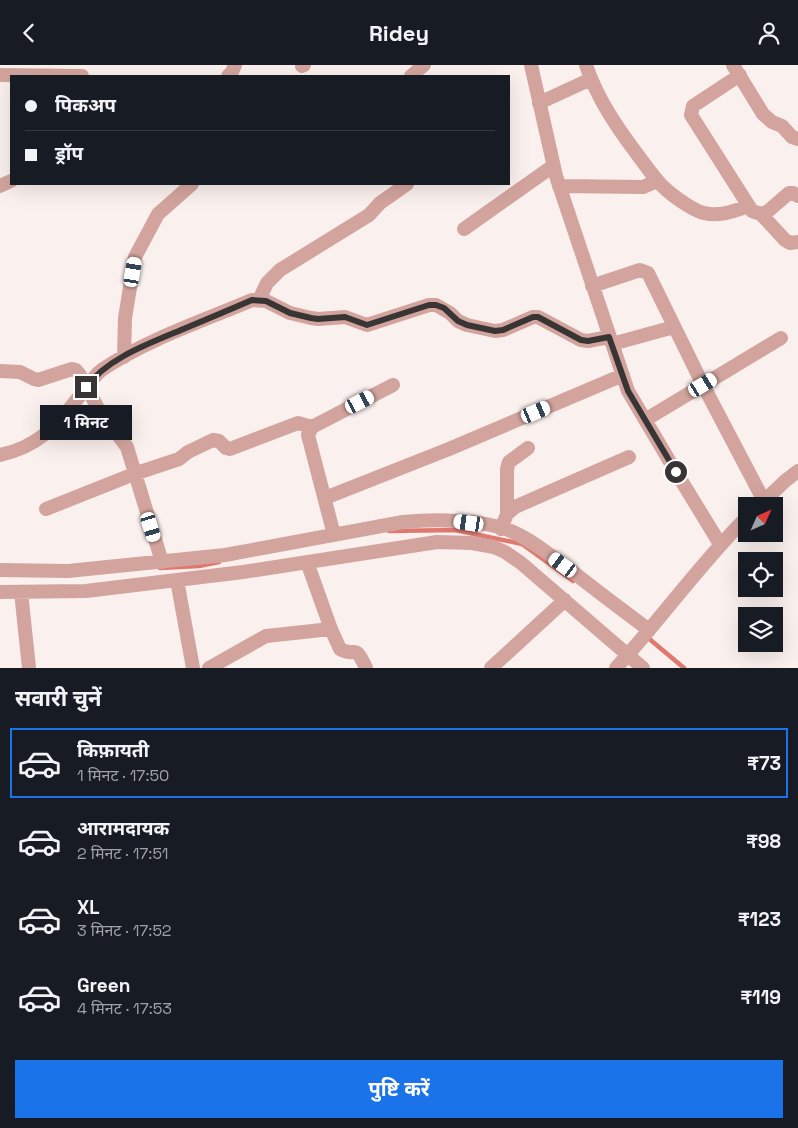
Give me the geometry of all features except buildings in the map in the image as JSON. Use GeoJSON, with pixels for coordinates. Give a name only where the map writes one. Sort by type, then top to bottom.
{"type":"FeatureCollection","features":[{"type":"Feature","properties":{"kind":"street"},"geometry":{"type":"LineString","coordinates":[[412,75],[424,65]]}},
{"type":"Feature","properties":{"kind":"street"},"geometry":{"type":"LineString","coordinates":[[531,65],[553,166],[628,391],[720,544]]}},
{"type":"Feature","properties":{"kind":"street"},"geometry":{"type":"LineString","coordinates":[[586,65],[613,122],[657,181],[670,194],[704,213],[718,215],[749,206]]}},
{"type":"Feature","properties":{"kind":"street"},"geometry":{"type":"LineString","coordinates":[[798,139],[792,137],[782,126],[772,122],[763,114],[737,70],[693,106],[691,111],[691,115],[752,211],[761,214],[785,240],[790,243],[798,242]]}},
{"type":"Feature","properties":{"kind":"street"},"geometry":{"type":"LineString","coordinates":[[539,103],[591,79]]}},
{"type":"Feature","properties":{"kind":"street"},"geometry":{"type":"LineString","coordinates":[[464,229],[553,166]]}},
{"type":"Feature","properties":{"kind":"street"},"geometry":{"type":"LineString","coordinates":[[559,186],[643,187],[657,181]]}},
{"type":"Feature","properties":{"kind":"street"},"geometry":{"type":"LineString","coordinates":[[124,357],[125,318],[135,257],[158,214],[191,185]]}},
{"type":"Feature","properties":{"kind":"street"},"geometry":{"type":"LineString","coordinates":[[259,300],[267,283],[280,270],[369,215],[380,203],[406,185]]}},
{"type":"Feature","properties":{"kind":"street"},"geometry":{"type":"LineString","coordinates":[[761,214],[789,193],[798,196]]}},
{"type":"Feature","properties":{"kind":"street"},"geometry":{"type":"LineString","coordinates":[[592,286],[640,270],[648,273],[759,497]]}},
{"type":"Feature","properties":{"kind":"street"},"geometry":{"type":"LineString","coordinates":[[0,455],[25,448],[35,442],[66,414],[86,387],[101,371],[151,343],[252,300],[266,301],[290,313],[318,319],[345,317],[367,325],[429,305],[436,305],[450,313],[458,321],[495,331],[503,330],[533,317],[538,317],[581,340],[588,341],[611,341],[674,327]]}},
{"type":"Feature","properties":{"kind":"street"},"geometry":{"type":"LineString","coordinates":[[645,420],[780,338]]}},
{"type":"Feature","properties":{"kind":"street"},"geometry":{"type":"LineString","coordinates":[[0,371],[20,372],[38,380],[72,369],[76,370],[100,412],[127,447],[162,562]]}},
{"type":"Feature","properties":{"kind":"street"},"geometry":{"type":"LineString","coordinates":[[324,498],[449,449],[623,375]]}},
{"type":"Feature","properties":{"kind":"street"},"geometry":{"type":"LineString","coordinates":[[334,535],[308,435],[312,427],[393,385]]}},
{"type":"Feature","properties":{"kind":"street"},"geometry":{"type":"LineString","coordinates":[[46,509],[134,474],[179,459],[188,452],[213,440],[219,441],[226,448],[230,449],[298,423],[312,427]]}},
{"type":"Feature","properties":{"kind":"street"},"geometry":{"type":"LineString","coordinates":[[502,529],[507,514],[506,469],[510,462],[528,448]]}},
{"type":"Feature","properties":{"kind":"street"},"geometry":{"type":"LineString","coordinates":[[507,514],[515,507],[629,457]]}},
{"type":"Feature","properties":{"kind":"street"},"geometry":{"type":"LineString","coordinates":[[768,497],[798,471]]}},
{"type":"Feature","properties":{"kind":"street"},"geometry":{"type":"LineString","coordinates":[[0,570],[68,571],[162,562],[225,555],[403,522],[453,520],[511,531],[533,543],[648,632]]}},
{"type":"Feature","properties":{"kind":"street"},"geometry":{"type":"LineString","coordinates":[[616,668],[720,544],[738,526]]}},
{"type":"Feature","properties":{"kind":"street"},"geometry":{"type":"LineString","coordinates":[[0,592],[86,591],[307,562],[437,542],[472,543],[494,547],[521,563],[631,652],[643,668]]}},
{"type":"Feature","properties":{"kind":"street"},"geometry":{"type":"LineString","coordinates":[[307,562],[340,649],[343,651],[356,651],[360,654],[366,668]]}},
{"type":"Feature","properties":{"kind":"street"},"geometry":{"type":"LineString","coordinates":[[177,580],[193,668]]}},
{"type":"Feature","properties":{"kind":"street"},"geometry":{"type":"LineString","coordinates":[[21,592],[28,668]]}},
{"type":"Feature","properties":{"kind":"street"},"geometry":{"type":"LineString","coordinates":[[491,668],[565,600]]}},
{"type":"Feature","properties":{"kind":"street"},"geometry":{"type":"LineString","coordinates":[[213,667],[266,636],[331,629]]}},
{"type":"Feature","properties":{"kind":"waterway"},"geometry":{"type":"LineString","coordinates":[[389,531],[455,530],[522,544],[573,581]]}},
{"type":"Feature","properties":{"kind":"waterway"},"geometry":{"type":"LineString","coordinates":[[160,568],[199,566],[219,562]]}},
{"type":"Feature","properties":{"kind":"waterway"},"geometry":{"type":"LineString","coordinates":[[647,637],[684,668]]}},
{"type":"Feature","properties":{"kind":"route"},"geometry":{"type":"LineString","coordinates":[[86,387],[101,371],[116,361],[151,343],[252,300],[266,301],[290,313],[311,318],[345,317],[367,325],[429,305],[444,308],[458,321],[467,325],[495,331],[503,330],[533,317],[538,317],[581,340],[588,341],[609,337],[628,391],[676,472]]}}]}
